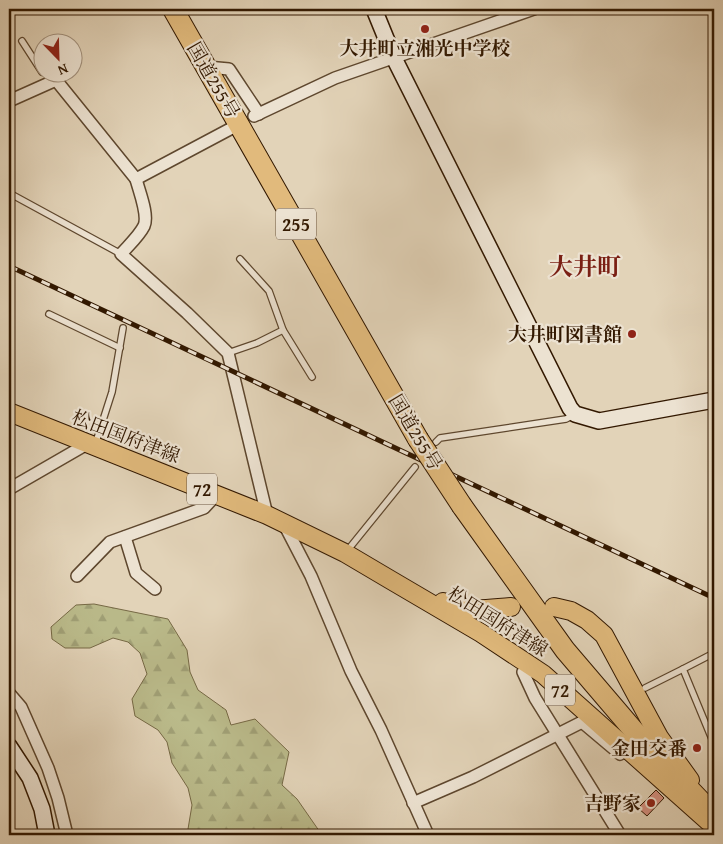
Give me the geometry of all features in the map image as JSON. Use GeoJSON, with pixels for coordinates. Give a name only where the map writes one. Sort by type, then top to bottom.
{"type":"FeatureCollection","features":[{"type":"Feature","properties":{"kind":"highway","name":"国道255号"},"geometry":{"type":"LineString","coordinates":[[173,9],[427,440],[462,506],[566,650],[635,732],[714,815]]}},
{"type":"Feature","properties":{"kind":"main road","name":"松田国府津線"},"geometry":{"type":"LineString","coordinates":[[9,412],[267,515],[345,553],[481,634],[543,674],[708,821],[714,824]]}},
{"type":"Feature","properties":{"kind":"main road","name":"松田国府津線"},"geometry":{"type":"LineString","coordinates":[[389,579],[457,608],[471,610],[510,607]]}},
{"type":"Feature","properties":{"kind":"main road"},"geometry":{"type":"LineString","coordinates":[[554,607],[571,611],[587,620],[604,635],[659,737],[714,815]]}},
{"type":"Feature","properties":{"kind":"street"},"geometry":{"type":"LineString","coordinates":[[374,9],[394,58],[570,408],[575,414],[599,421],[714,400]]}},
{"type":"Feature","properties":{"kind":"street"},"geometry":{"type":"LineString","coordinates":[[207,67],[229,68],[256,115],[336,78],[534,9]]}},
{"type":"Feature","properties":{"kind":"street"},"geometry":{"type":"LineString","coordinates":[[9,101],[56,80],[136,179],[145,214],[145,224],[121,254],[187,312],[228,352],[267,515]]}},
{"type":"Feature","properties":{"kind":"street"},"geometry":{"type":"LineString","coordinates":[[136,179],[232,128]]}},
{"type":"Feature","properties":{"kind":"street"},"geometry":{"type":"LineString","coordinates":[[9,489],[91,445]]}},
{"type":"Feature","properties":{"kind":"street"},"geometry":{"type":"LineString","coordinates":[[77,576],[110,542],[204,508],[216,494]]}},
{"type":"Feature","properties":{"kind":"street"},"geometry":{"type":"LineString","coordinates":[[283,523],[312,576],[351,671],[381,730],[412,803],[428,835]]}},
{"type":"Feature","properties":{"kind":"street"},"geometry":{"type":"LineString","coordinates":[[125,537],[136,573],[155,589]]}},
{"type":"Feature","properties":{"kind":"street"},"geometry":{"type":"LineString","coordinates":[[522,672],[535,698],[620,835]]}},
{"type":"Feature","properties":{"kind":"street"},"geometry":{"type":"LineString","coordinates":[[9,693],[21,707],[48,768],[67,835]]}},
{"type":"Feature","properties":{"kind":"street"},"geometry":{"type":"LineString","coordinates":[[412,803],[474,777],[584,721],[620,754],[627,749]]}},
{"type":"Feature","properties":{"kind":"street"},"geometry":{"type":"LineString","coordinates":[[9,746],[30,778],[42,809],[47,835]]}},
{"type":"Feature","properties":{"kind":"lane"},"geometry":{"type":"LineString","coordinates":[[22,41],[32,56]]}},
{"type":"Feature","properties":{"kind":"lane"},"geometry":{"type":"LineString","coordinates":[[9,193],[121,254]]}},
{"type":"Feature","properties":{"kind":"lane"},"geometry":{"type":"LineString","coordinates":[[240,259],[269,291],[283,330],[312,377]]}},
{"type":"Feature","properties":{"kind":"lane"},"geometry":{"type":"LineString","coordinates":[[49,314],[120,348]]}},
{"type":"Feature","properties":{"kind":"lane"},"geometry":{"type":"LineString","coordinates":[[91,445],[112,392],[123,328]]}},
{"type":"Feature","properties":{"kind":"lane"},"geometry":{"type":"LineString","coordinates":[[228,352],[257,343],[283,330]]}},
{"type":"Feature","properties":{"kind":"lane"},"geometry":{"type":"LineString","coordinates":[[427,440],[566,419],[575,414]]}},
{"type":"Feature","properties":{"kind":"lane"},"geometry":{"type":"LineString","coordinates":[[345,553],[415,467]]}},
{"type":"Feature","properties":{"kind":"lane"},"geometry":{"type":"LineString","coordinates":[[644,688],[714,653]]}},
{"type":"Feature","properties":{"kind":"lane"},"geometry":{"type":"LineString","coordinates":[[684,669],[714,744]]}},
{"type":"Feature","properties":{"kind":"green space"},"geometry":{"type":"Polygon","coordinates":[[[94,604],[168,619],[187,650],[190,672],[198,690],[226,710],[231,725],[255,719],[289,752],[282,785],[297,799],[322,835],[193,835],[188,829],[192,805],[188,788],[172,763],[167,742],[158,730],[135,716],[132,699],[147,674],[140,653],[128,642],[113,638],[90,648],[65,648],[52,639],[51,627],[76,605],[94,604]]]}},
{"type":"Feature","properties":{"kind":"building","name":"吉野家"},"geometry":{"type":"Polygon","coordinates":[[[656,790],[664,798],[647,816],[638,808],[656,790]]]}},
{"type":"Feature","properties":{"kind":"railway"},"geometry":{"type":"LineString","coordinates":[[9,266],[714,598]]}},
{"type":"Feature","properties":{"kind":"place","name":"大井町立湘光中学校"},"geometry":{"type":"Point","coordinates":[425,29]}},
{"type":"Feature","properties":{"kind":"place","name":"大井町図書館"},"geometry":{"type":"Point","coordinates":[632,334]}},
{"type":"Feature","properties":{"kind":"place","name":"金田交番"},"geometry":{"type":"Point","coordinates":[697,748]}},
{"type":"Feature","properties":{"kind":"place","name":"吉野家"},"geometry":{"type":"Point","coordinates":[651,803]}},
{"type":"Feature","properties":{"kind":"district","name":"大井町"},"geometry":{"type":"Point","coordinates":[585,266]}}]}
